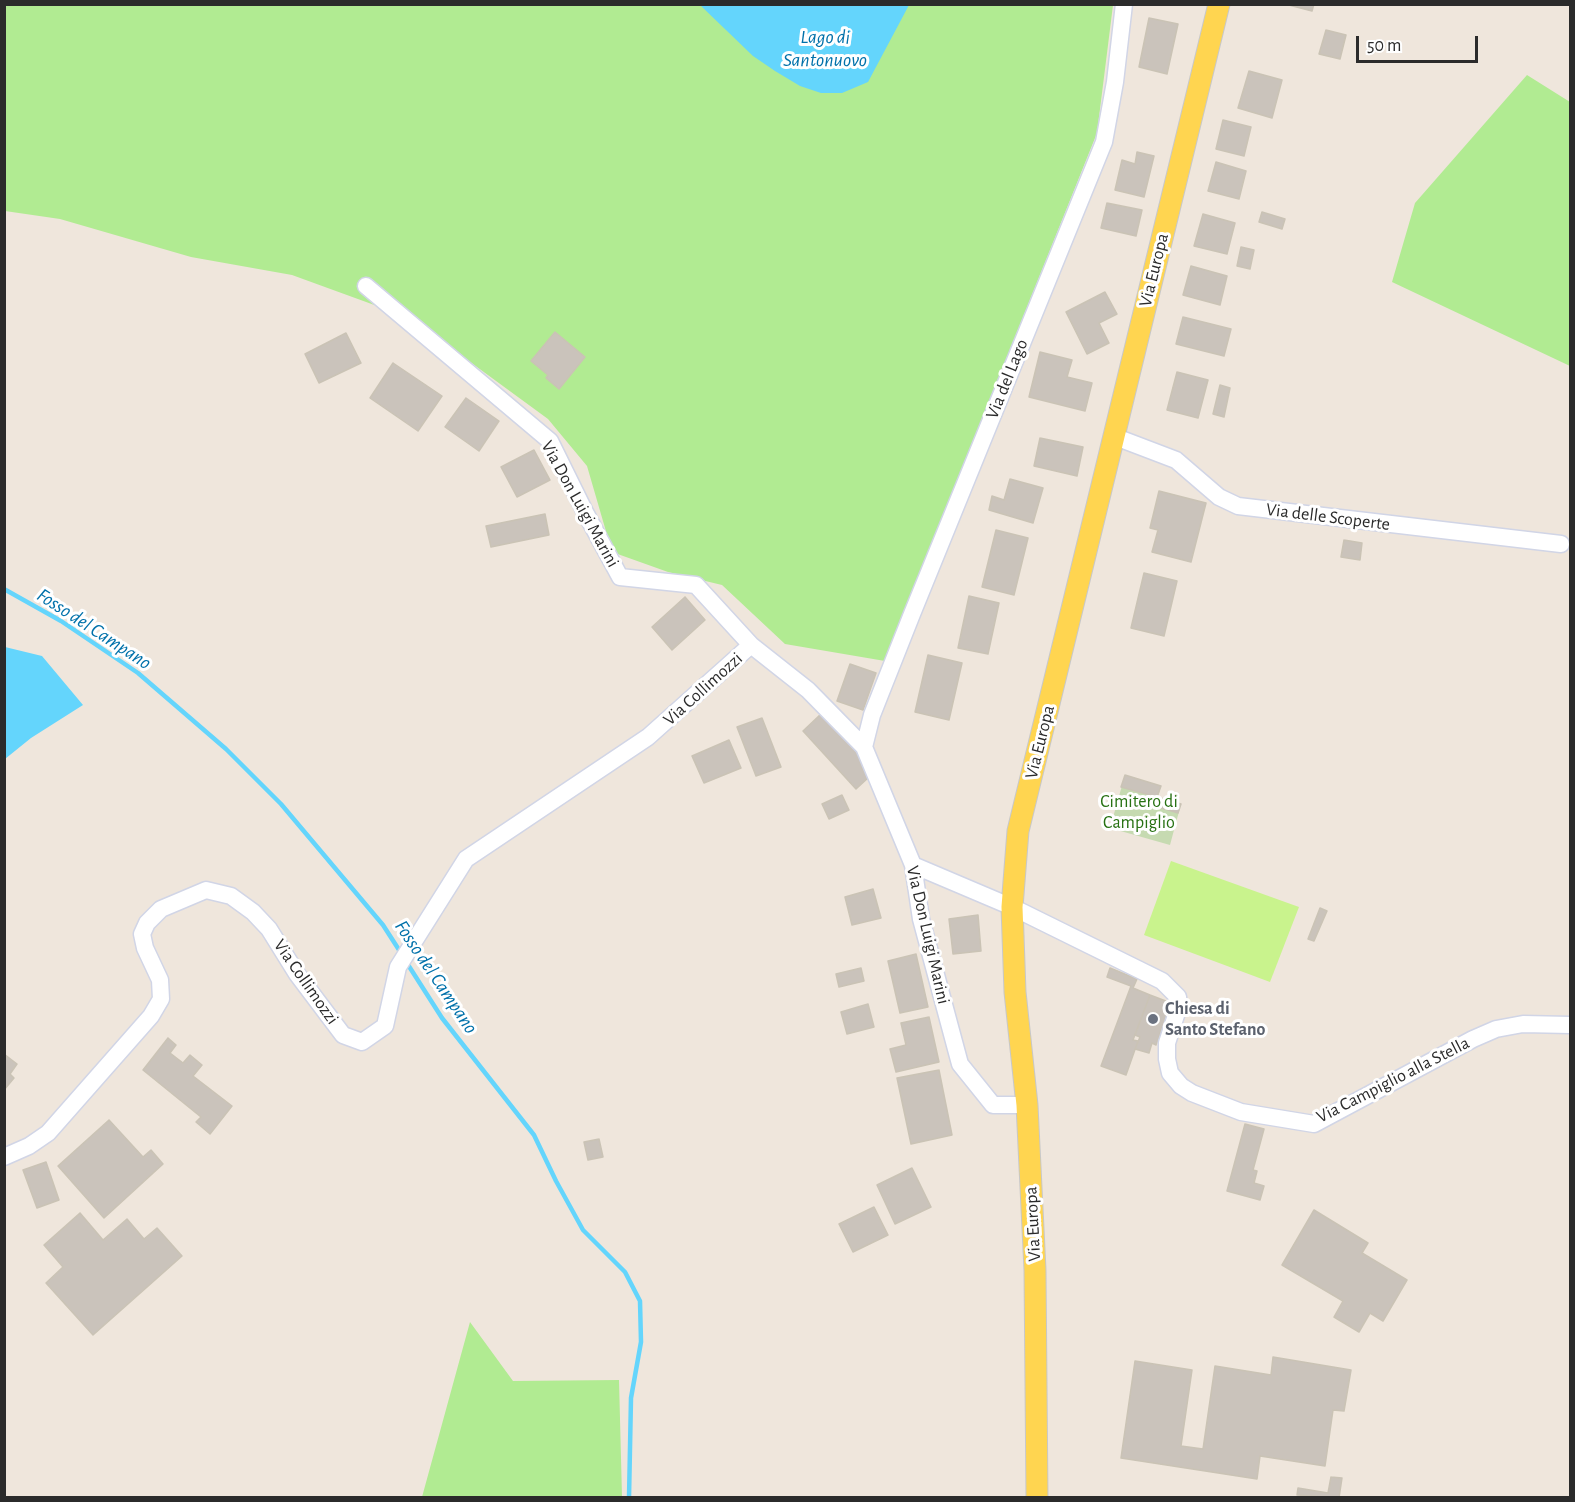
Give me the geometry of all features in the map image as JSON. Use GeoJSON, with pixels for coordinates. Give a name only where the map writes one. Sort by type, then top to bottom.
{"type":"FeatureCollection","features":[{"type":"Feature","properties":{"kind":"main road","name":"Via Europa"},"geometry":{"type":"LineString","coordinates":[[1037,1497],[1035,1270],[1027,1105],[1016,992],[1012,907],[1018,831],[1219,4]]}},
{"type":"Feature","properties":{"kind":"street","name":"Via del Lago"},"geometry":{"type":"LineString","coordinates":[[864,747],[872,716],[912,614],[1104,142],[1115,82],[1124,4]]}},
{"type":"Feature","properties":{"kind":"street","name":"Via Don Luigi Marini"},"geometry":{"type":"LineString","coordinates":[[366,286],[550,441],[620,577],[696,585],[751,645],[808,690],[864,747],[914,865],[921,920],[960,1064],[993,1105],[1027,1105]]}},
{"type":"Feature","properties":{"kind":"street","name":"Via delle Scoperte"},"geometry":{"type":"LineString","coordinates":[[1113,436],[1176,460],[1219,497],[1238,506],[1562,544]]}},
{"type":"Feature","properties":{"kind":"street","name":"Via Collimozzi"},"geometry":{"type":"LineString","coordinates":[[4,1156],[29,1146],[48,1133],[151,1016],[161,999],[160,980],[145,948],[142,934],[147,923],[161,909],[206,890],[231,896],[253,912],[269,929],[297,974],[343,1035],[362,1042],[386,1026],[398,967],[466,859],[648,737],[751,645]]}},
{"type":"Feature","properties":{"kind":"street"},"geometry":{"type":"LineString","coordinates":[[914,865],[1012,907]]}},
{"type":"Feature","properties":{"kind":"street","name":"Via Campiglio alla Stella"},"geometry":{"type":"LineString","coordinates":[[1012,907],[1162,981],[1178,997],[1179,1006],[1167,1043],[1170,1073],[1181,1086],[1192,1093],[1241,1112],[1314,1124],[1496,1029],[1523,1024],[1570,1025]]}},
{"type":"Feature","properties":{"kind":"green space"},"geometry":{"type":"Polygon","coordinates":[[[5,5],[1113,5],[1097,133],[885,661],[785,644],[722,585],[668,572],[612,552],[587,466],[548,419],[410,318],[292,275],[191,257],[60,219],[5,211],[5,5]]]}},
{"type":"Feature","properties":{"kind":"green space"},"geometry":{"type":"Polygon","coordinates":[[[1527,75],[1570,102],[1570,366],[1392,282],[1415,203],[1527,75]]]}},
{"type":"Feature","properties":{"kind":"green space","name":"Cimitero di Campiglio"},"geometry":{"type":"Polygon","coordinates":[[[1125,775],[1161,786],[1158,797],[1181,804],[1170,845],[1110,828],[1125,775]]]}},
{"type":"Feature","properties":{"kind":"green space"},"geometry":{"type":"Polygon","coordinates":[[[1171,861],[1299,907],[1270,982],[1144,935],[1171,861]]]}},
{"type":"Feature","properties":{"kind":"green space"},"geometry":{"type":"Polygon","coordinates":[[[470,1322],[513,1381],[619,1380],[622,1497],[422,1497],[470,1322]]]}},
{"type":"Feature","properties":{"kind":"water","name":"Lago di Santonuovo"},"geometry":{"type":"Polygon","coordinates":[[[700,5],[909,5],[868,82],[842,93],[821,93],[800,86],[753,56],[700,5]]]}},
{"type":"Feature","properties":{"kind":"water"},"geometry":{"type":"Polygon","coordinates":[[[5,647],[42,656],[83,705],[31,738],[5,759],[5,647]]]}},
{"type":"Feature","properties":{"kind":"building"},"geometry":{"type":"Polygon","coordinates":[[[1285,4],[1314,4],[1312,11],[1285,4]]]}},
{"type":"Feature","properties":{"kind":"building"},"geometry":{"type":"Polygon","coordinates":[[[1149,18],[1178,24],[1167,74],[1139,67],[1149,18]]]}},
{"type":"Feature","properties":{"kind":"building"},"geometry":{"type":"Polygon","coordinates":[[[1326,30],[1346,35],[1340,59],[1319,54],[1326,30]]]}},
{"type":"Feature","properties":{"kind":"building"},"geometry":{"type":"Polygon","coordinates":[[[1249,71],[1282,80],[1272,118],[1238,108],[1249,71]]]}},
{"type":"Feature","properties":{"kind":"building"},"geometry":{"type":"Polygon","coordinates":[[[1223,120],[1251,127],[1244,156],[1216,149],[1223,120]]]}},
{"type":"Feature","properties":{"kind":"building"},"geometry":{"type":"Polygon","coordinates":[[[1137,152],[1154,156],[1144,197],[1115,190],[1122,160],[1135,164],[1137,152]]]}},
{"type":"Feature","properties":{"kind":"building"},"geometry":{"type":"Polygon","coordinates":[[[1216,162],[1246,171],[1239,199],[1208,191],[1216,162]]]}},
{"type":"Feature","properties":{"kind":"building"},"geometry":{"type":"Polygon","coordinates":[[[1107,203],[1142,210],[1136,236],[1101,228],[1107,203]]]}},
{"type":"Feature","properties":{"kind":"building"},"geometry":{"type":"Polygon","coordinates":[[[1262,212],[1285,219],[1282,229],[1259,222],[1262,212]]]}},
{"type":"Feature","properties":{"kind":"building"},"geometry":{"type":"Polygon","coordinates":[[[1203,214],[1235,223],[1227,254],[1194,246],[1203,214]]]}},
{"type":"Feature","properties":{"kind":"building"},"geometry":{"type":"Polygon","coordinates":[[[1241,247],[1254,250],[1250,269],[1237,266],[1241,247]]]}},
{"type":"Feature","properties":{"kind":"building"},"geometry":{"type":"Polygon","coordinates":[[[1191,266],[1227,276],[1220,305],[1183,295],[1191,266]]]}},
{"type":"Feature","properties":{"kind":"building"},"geometry":{"type":"Polygon","coordinates":[[[1105,292],[1117,314],[1099,323],[1109,343],[1087,354],[1066,312],[1105,292]]]}},
{"type":"Feature","properties":{"kind":"building"},"geometry":{"type":"Polygon","coordinates":[[[1183,317],[1231,329],[1224,356],[1176,344],[1183,317]]]}},
{"type":"Feature","properties":{"kind":"building"},"geometry":{"type":"Polygon","coordinates":[[[555,332],[585,357],[559,389],[546,378],[548,375],[531,361],[555,332]]]}},
{"type":"Feature","properties":{"kind":"building"},"geometry":{"type":"Polygon","coordinates":[[[346,333],[361,363],[319,383],[305,354],[346,333]]]}},
{"type":"Feature","properties":{"kind":"building"},"geometry":{"type":"Polygon","coordinates":[[[1040,352],[1072,360],[1067,377],[1092,383],[1085,411],[1029,397],[1040,352]]]}},
{"type":"Feature","properties":{"kind":"building"},"geometry":{"type":"Polygon","coordinates":[[[393,363],[442,396],[418,431],[370,398],[393,363]]]}},
{"type":"Feature","properties":{"kind":"building"},"geometry":{"type":"Polygon","coordinates":[[[1177,372],[1208,380],[1198,418],[1167,410],[1177,372]]]}},
{"type":"Feature","properties":{"kind":"building"},"geometry":{"type":"Polygon","coordinates":[[[1220,385],[1230,388],[1224,417],[1213,414],[1220,385]]]}},
{"type":"Feature","properties":{"kind":"building"},"geometry":{"type":"Polygon","coordinates":[[[466,398],[499,421],[479,451],[445,427],[466,398]]]}},
{"type":"Feature","properties":{"kind":"building"},"geometry":{"type":"Polygon","coordinates":[[[1040,438],[1083,447],[1077,476],[1034,466],[1040,438]]]}},
{"type":"Feature","properties":{"kind":"building"},"geometry":{"type":"Polygon","coordinates":[[[534,450],[550,480],[517,497],[501,467],[534,450]]]}},
{"type":"Feature","properties":{"kind":"building"},"geometry":{"type":"Polygon","coordinates":[[[1010,479],[1043,488],[1033,523],[989,510],[992,496],[1004,500],[1010,479]]]}},
{"type":"Feature","properties":{"kind":"building"},"geometry":{"type":"Polygon","coordinates":[[[1159,491],[1206,503],[1191,562],[1152,552],[1158,530],[1150,528],[1159,491]]]}},
{"type":"Feature","properties":{"kind":"building"},"geometry":{"type":"Polygon","coordinates":[[[545,514],[549,535],[491,547],[486,526],[545,514]]]}},
{"type":"Feature","properties":{"kind":"building"},"geometry":{"type":"Polygon","coordinates":[[[996,530],[1028,538],[1014,595],[982,587],[996,530]]]}},
{"type":"Feature","properties":{"kind":"building"},"geometry":{"type":"Polygon","coordinates":[[[1344,540],[1362,543],[1360,560],[1341,557],[1344,540]]]}},
{"type":"Feature","properties":{"kind":"building"},"geometry":{"type":"Polygon","coordinates":[[[1144,573],[1177,581],[1164,636],[1131,628],[1144,573]]]}},
{"type":"Feature","properties":{"kind":"building"},"geometry":{"type":"Polygon","coordinates":[[[969,596],[999,603],[988,654],[958,648],[969,596]]]}},
{"type":"Feature","properties":{"kind":"building"},"geometry":{"type":"Polygon","coordinates":[[[685,597],[705,620],[672,650],[652,627],[685,597]]]}},
{"type":"Feature","properties":{"kind":"building"},"geometry":{"type":"Polygon","coordinates":[[[928,655],[962,663],[949,720],[915,712],[928,655]]]}},
{"type":"Feature","properties":{"kind":"building"},"geometry":{"type":"Polygon","coordinates":[[[850,664],[876,673],[863,710],[837,701],[850,664]]]}},
{"type":"Feature","properties":{"kind":"building"},"geometry":{"type":"Polygon","coordinates":[[[822,713],[868,762],[862,768],[869,777],[856,789],[803,731],[822,713]]]}},
{"type":"Feature","properties":{"kind":"building"},"geometry":{"type":"Polygon","coordinates":[[[762,718],[781,767],[756,776],[737,727],[762,718]]]}},
{"type":"Feature","properties":{"kind":"building"},"geometry":{"type":"Polygon","coordinates":[[[729,740],[741,768],[704,783],[692,756],[729,740]]]}},
{"type":"Feature","properties":{"kind":"building"},"geometry":{"type":"Polygon","coordinates":[[[1125,775],[1161,786],[1157,797],[1121,787],[1125,775]]]}},
{"type":"Feature","properties":{"kind":"building"},"geometry":{"type":"Polygon","coordinates":[[[842,795],[849,810],[829,819],[822,804],[842,795]]]}},
{"type":"Feature","properties":{"kind":"building"},"geometry":{"type":"Polygon","coordinates":[[[1157,797],[1181,804],[1178,813],[1155,806],[1157,797]]]}},
{"type":"Feature","properties":{"kind":"building"},"geometry":{"type":"Polygon","coordinates":[[[873,889],[881,918],[852,925],[845,897],[873,889]]]}},
{"type":"Feature","properties":{"kind":"building"},"geometry":{"type":"Polygon","coordinates":[[[1320,908],[1327,911],[1314,941],[1308,939],[1320,908]]]}},
{"type":"Feature","properties":{"kind":"building"},"geometry":{"type":"Polygon","coordinates":[[[978,915],[981,951],[953,954],[949,919],[978,915]]]}},
{"type":"Feature","properties":{"kind":"building"},"geometry":{"type":"Polygon","coordinates":[[[916,954],[928,1007],[900,1013],[888,961],[916,954]]]}},
{"type":"Feature","properties":{"kind":"building"},"geometry":{"type":"Polygon","coordinates":[[[861,968],[864,981],[839,987],[836,974],[861,968]]]}},
{"type":"Feature","properties":{"kind":"building"},"geometry":{"type":"Polygon","coordinates":[[[1110,968],[1137,979],[1133,988],[1150,995],[1133,1040],[1138,1041],[1126,1075],[1101,1066],[1131,986],[1107,977],[1110,968]]]}},
{"type":"Feature","properties":{"kind":"building","name":"Chiesa di Santo Stefano"},"geometry":{"type":"Polygon","coordinates":[[[1150,995],[1171,1003],[1156,1045],[1152,1043],[1149,1053],[1135,1049],[1140,1037],[1135,1035],[1150,995]]]}},
{"type":"Feature","properties":{"kind":"building"},"geometry":{"type":"Polygon","coordinates":[[[868,1004],[874,1027],[847,1034],[841,1012],[868,1004]]]}},
{"type":"Feature","properties":{"kind":"building"},"geometry":{"type":"Polygon","coordinates":[[[929,1017],[939,1062],[896,1072],[890,1049],[906,1045],[901,1023],[929,1017]]]}},
{"type":"Feature","properties":{"kind":"building"},"geometry":{"type":"Polygon","coordinates":[[[168,1038],[176,1045],[170,1053],[183,1063],[190,1055],[202,1065],[193,1076],[232,1106],[210,1134],[196,1122],[201,1117],[143,1070],[168,1038]]]}},
{"type":"Feature","properties":{"kind":"building"},"geometry":{"type":"Polygon","coordinates":[[[4,1054],[17,1064],[10,1074],[14,1078],[4,1090],[4,1054]]]}},
{"type":"Feature","properties":{"kind":"building"},"geometry":{"type":"Polygon","coordinates":[[[939,1070],[952,1135],[911,1144],[897,1078],[939,1070]]]}},
{"type":"Feature","properties":{"kind":"building"},"geometry":{"type":"Polygon","coordinates":[[[109,1120],[143,1157],[151,1150],[163,1164],[104,1218],[58,1166],[109,1120]]]}},
{"type":"Feature","properties":{"kind":"building"},"geometry":{"type":"Polygon","coordinates":[[[1245,1124],[1264,1129],[1253,1170],[1257,1171],[1254,1183],[1264,1186],[1260,1200],[1227,1191],[1245,1124]]]}},
{"type":"Feature","properties":{"kind":"building"},"geometry":{"type":"Polygon","coordinates":[[[599,1139],[603,1157],[588,1160],[584,1142],[599,1139]]]}},
{"type":"Feature","properties":{"kind":"building"},"geometry":{"type":"Polygon","coordinates":[[[46,1162],[59,1200],[37,1208],[23,1170],[46,1162]]]}},
{"type":"Feature","properties":{"kind":"building"},"geometry":{"type":"Polygon","coordinates":[[[912,1168],[931,1207],[895,1224],[877,1185],[912,1168]]]}},
{"type":"Feature","properties":{"kind":"building"},"geometry":{"type":"Polygon","coordinates":[[[874,1207],[888,1235],[853,1252],[839,1224],[874,1207]]]}},
{"type":"Feature","properties":{"kind":"building"},"geometry":{"type":"Polygon","coordinates":[[[1314,1210],[1368,1243],[1362,1253],[1407,1280],[1383,1321],[1370,1313],[1359,1332],[1334,1317],[1343,1301],[1282,1265],[1314,1210]]]}},
{"type":"Feature","properties":{"kind":"building"},"geometry":{"type":"Polygon","coordinates":[[[80,1213],[103,1240],[127,1219],[144,1239],[157,1228],[182,1256],[93,1335],[46,1283],[63,1267],[44,1245],[80,1213]]]}},
{"type":"Feature","properties":{"kind":"building"},"geometry":{"type":"Polygon","coordinates":[[[1273,1357],[1351,1370],[1344,1411],[1333,1410],[1325,1466],[1260,1456],[1257,1479],[1121,1458],[1135,1361],[1192,1370],[1181,1446],[1203,1449],[1215,1366],[1271,1375],[1273,1357]]]}},
{"type":"Feature","properties":{"kind":"building"},"geometry":{"type":"Polygon","coordinates":[[[1331,1477],[1342,1478],[1339,1498],[1297,1495],[1298,1488],[1328,1493],[1331,1477]]]}},
{"type":"Feature","properties":{"kind":"waterway","name":"Fosso del Campano"},"geometry":{"type":"LineString","coordinates":[[4,589],[61,621],[138,673],[226,749],[281,804],[383,925],[401,953]]}},
{"type":"Feature","properties":{"kind":"waterway","name":"Fosso del Campano"},"geometry":{"type":"LineString","coordinates":[[405,960],[442,1018],[534,1135],[583,1230],[625,1272],[640,1301],[641,1342],[631,1398],[629,1498]]}},
{"type":"Feature","properties":{"kind":"place","name":"Chiesa di Santo Stefano"},"geometry":{"type":"Point","coordinates":[1153,1019]}}]}
